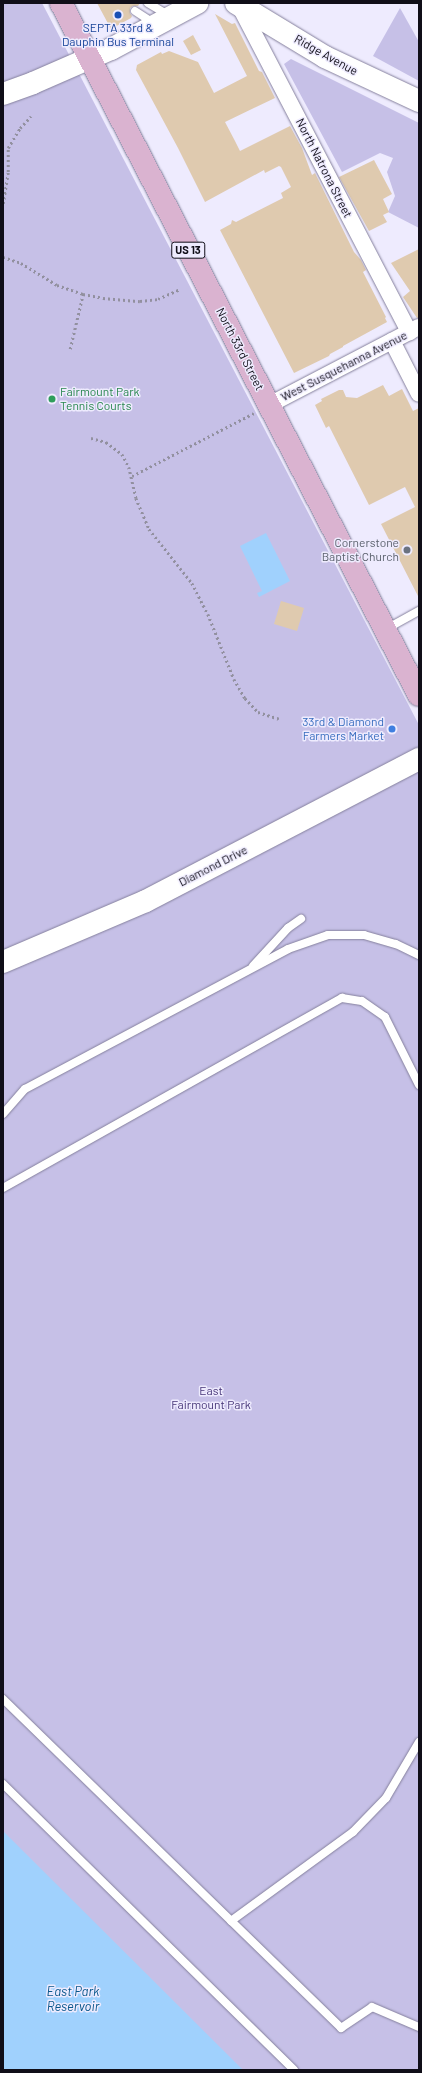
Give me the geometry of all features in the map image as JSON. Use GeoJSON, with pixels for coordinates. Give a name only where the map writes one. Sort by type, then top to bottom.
{"type":"FeatureCollection","features":[{"type":"Feature","properties":{"kind":"main road","name":"North 33rd Street"},"geometry":{"type":"LineString","coordinates":[[61,3],[419,695]]}},
{"type":"Feature","properties":{"kind":"street"},"geometry":{"type":"LineString","coordinates":[[3,94],[33,83],[89,58],[157,11],[197,3]]}},
{"type":"Feature","properties":{"kind":"street","name":"Ridge Avenue"},"geometry":{"type":"LineString","coordinates":[[237,4],[325,57],[419,102]]}},
{"type":"Feature","properties":{"kind":"street","name":"North Natrona Street"},"geometry":{"type":"LineString","coordinates":[[237,4],[414,329]]}},
{"type":"Feature","properties":{"kind":"street","name":"West Susquehanna Avenue"},"geometry":{"type":"LineString","coordinates":[[269,405],[414,329]]}},
{"type":"Feature","properties":{"kind":"street"},"geometry":{"type":"LineString","coordinates":[[392,341],[419,394]]}},
{"type":"Feature","properties":{"kind":"street","name":"Diamond Drive"},"geometry":{"type":"LineString","coordinates":[[3,962],[146,900],[419,759]]}},
{"type":"Feature","properties":{"kind":"lane"},"geometry":{"type":"LineString","coordinates":[[135,11],[157,11]]}},
{"type":"Feature","properties":{"kind":"lane"},"geometry":{"type":"LineString","coordinates":[[385,629],[419,611]]}},
{"type":"Feature","properties":{"kind":"lane"},"geometry":{"type":"LineString","coordinates":[[249,970],[288,928],[301,919]]}},
{"type":"Feature","properties":{"kind":"lane"},"geometry":{"type":"LineString","coordinates":[[3,1114],[25,1089],[288,949],[328,935],[364,934],[396,944],[419,955]]}},
{"type":"Feature","properties":{"kind":"lane"},"geometry":{"type":"LineString","coordinates":[[3,1188],[342,998],[362,1001],[385,1017],[419,1085]]}},
{"type":"Feature","properties":{"kind":"lane"},"geometry":{"type":"LineString","coordinates":[[3,1699],[341,2028],[372,2008],[419,2027]]}},
{"type":"Feature","properties":{"kind":"lane"},"geometry":{"type":"LineString","coordinates":[[231,1921],[353,1832],[386,1798],[419,1742]]}},
{"type":"Feature","properties":{"kind":"lane"},"geometry":{"type":"LineString","coordinates":[[3,1784],[294,2070]]}},
{"type":"Feature","properties":{"kind":"path"},"geometry":{"type":"LineString","coordinates":[[3,204],[8,172],[8,148],[20,128],[31,116]]}},
{"type":"Feature","properties":{"kind":"path"},"geometry":{"type":"LineString","coordinates":[[3,257],[21,263],[57,285],[83,294],[140,302],[158,299],[180,289]]}},
{"type":"Feature","properties":{"kind":"path"},"geometry":{"type":"LineString","coordinates":[[70,350],[83,294]]}},
{"type":"Feature","properties":{"kind":"path"},"geometry":{"type":"LineString","coordinates":[[132,476],[269,405]]}},
{"type":"Feature","properties":{"kind":"path"},"geometry":{"type":"LineString","coordinates":[[91,438],[106,442],[122,454],[132,476],[136,498],[149,529],[192,583],[208,614],[234,679],[245,698],[258,712],[279,719]]}},
{"type":"Feature","properties":{"kind":"green space","name":"East Fairmount Park"},"geometry":{"type":"Polygon","coordinates":[[[3,3],[42,3],[419,725],[419,2070],[3,2070],[3,3]]]}},
{"type":"Feature","properties":{"kind":"green space"},"geometry":{"type":"Polygon","coordinates":[[[400,8],[419,42],[419,81],[373,56],[400,8]]]}},
{"type":"Feature","properties":{"kind":"green space"},"geometry":{"type":"Polygon","coordinates":[[[291,59],[419,123],[419,228],[388,212],[395,196],[387,172],[393,158],[380,153],[342,172],[284,64],[291,59]]]}},
{"type":"Feature","properties":{"kind":"water"},"geometry":{"type":"Polygon","coordinates":[[[266,533],[290,581],[259,597],[257,593],[262,591],[240,546],[266,533]]]}},
{"type":"Feature","properties":{"kind":"water","name":"East Park Reservoir"},"geometry":{"type":"Polygon","coordinates":[[[3,1831],[243,2070],[3,2070],[3,1831]]]}},
{"type":"Feature","properties":{"kind":"building","name":"SEPTA 33rd & Dauphin Bus Terminal"},"geometry":{"type":"Polygon","coordinates":[[[97,3],[140,3],[138,6],[133,6],[130,8],[131,18],[111,29],[97,3]]]}},
{"type":"Feature","properties":{"kind":"building"},"geometry":{"type":"Polygon","coordinates":[[[215,14],[232,24],[235,23],[259,71],[262,72],[275,98],[225,122],[240,151],[290,126],[302,148],[312,175],[315,173],[354,252],[361,260],[366,270],[363,272],[386,317],[387,322],[343,346],[329,356],[294,373],[220,230],[231,224],[232,220],[236,222],[283,198],[281,193],[291,187],[281,167],[279,166],[265,173],[264,170],[205,202],[136,70],[137,65],[161,52],[162,54],[169,51],[198,62],[214,93],[247,76],[215,14]]]}},
{"type":"Feature","properties":{"kind":"building"},"geometry":{"type":"Polygon","coordinates":[[[193,35],[201,50],[191,55],[183,41],[193,35]]]}},
{"type":"Feature","properties":{"kind":"building"},"geometry":{"type":"Polygon","coordinates":[[[374,160],[392,194],[383,199],[389,212],[383,215],[387,222],[369,231],[339,177],[374,160]]]}},
{"type":"Feature","properties":{"kind":"building"},"geometry":{"type":"Polygon","coordinates":[[[419,249],[419,318],[417,318],[403,297],[410,291],[391,263],[419,249]]]}},
{"type":"Feature","properties":{"kind":"building"},"geometry":{"type":"Polygon","coordinates":[[[383,385],[389,396],[402,389],[413,411],[419,408],[419,598],[381,524],[415,507],[405,487],[369,505],[329,426],[326,428],[315,405],[322,401],[321,399],[339,390],[343,390],[346,397],[357,398],[383,385]]]}},
{"type":"Feature","properties":{"kind":"building"},"geometry":{"type":"Polygon","coordinates":[[[281,601],[304,608],[297,631],[274,624],[281,601]]]}},
{"type":"Feature","properties":{"kind":"place","name":"SEPTA 33rd & Dauphin Bus Terminal"},"geometry":{"type":"Point","coordinates":[118,15]}},
{"type":"Feature","properties":{"kind":"place","name":"Fairmount Park Tennis Courts"},"geometry":{"type":"Point","coordinates":[52,399]}},
{"type":"Feature","properties":{"kind":"place","name":"Cornerstone Baptist Church"},"geometry":{"type":"Point","coordinates":[407,550]}},
{"type":"Feature","properties":{"kind":"place","name":"33rd & Diamond Farmers Market"},"geometry":{"type":"Point","coordinates":[392,729]}}]}
